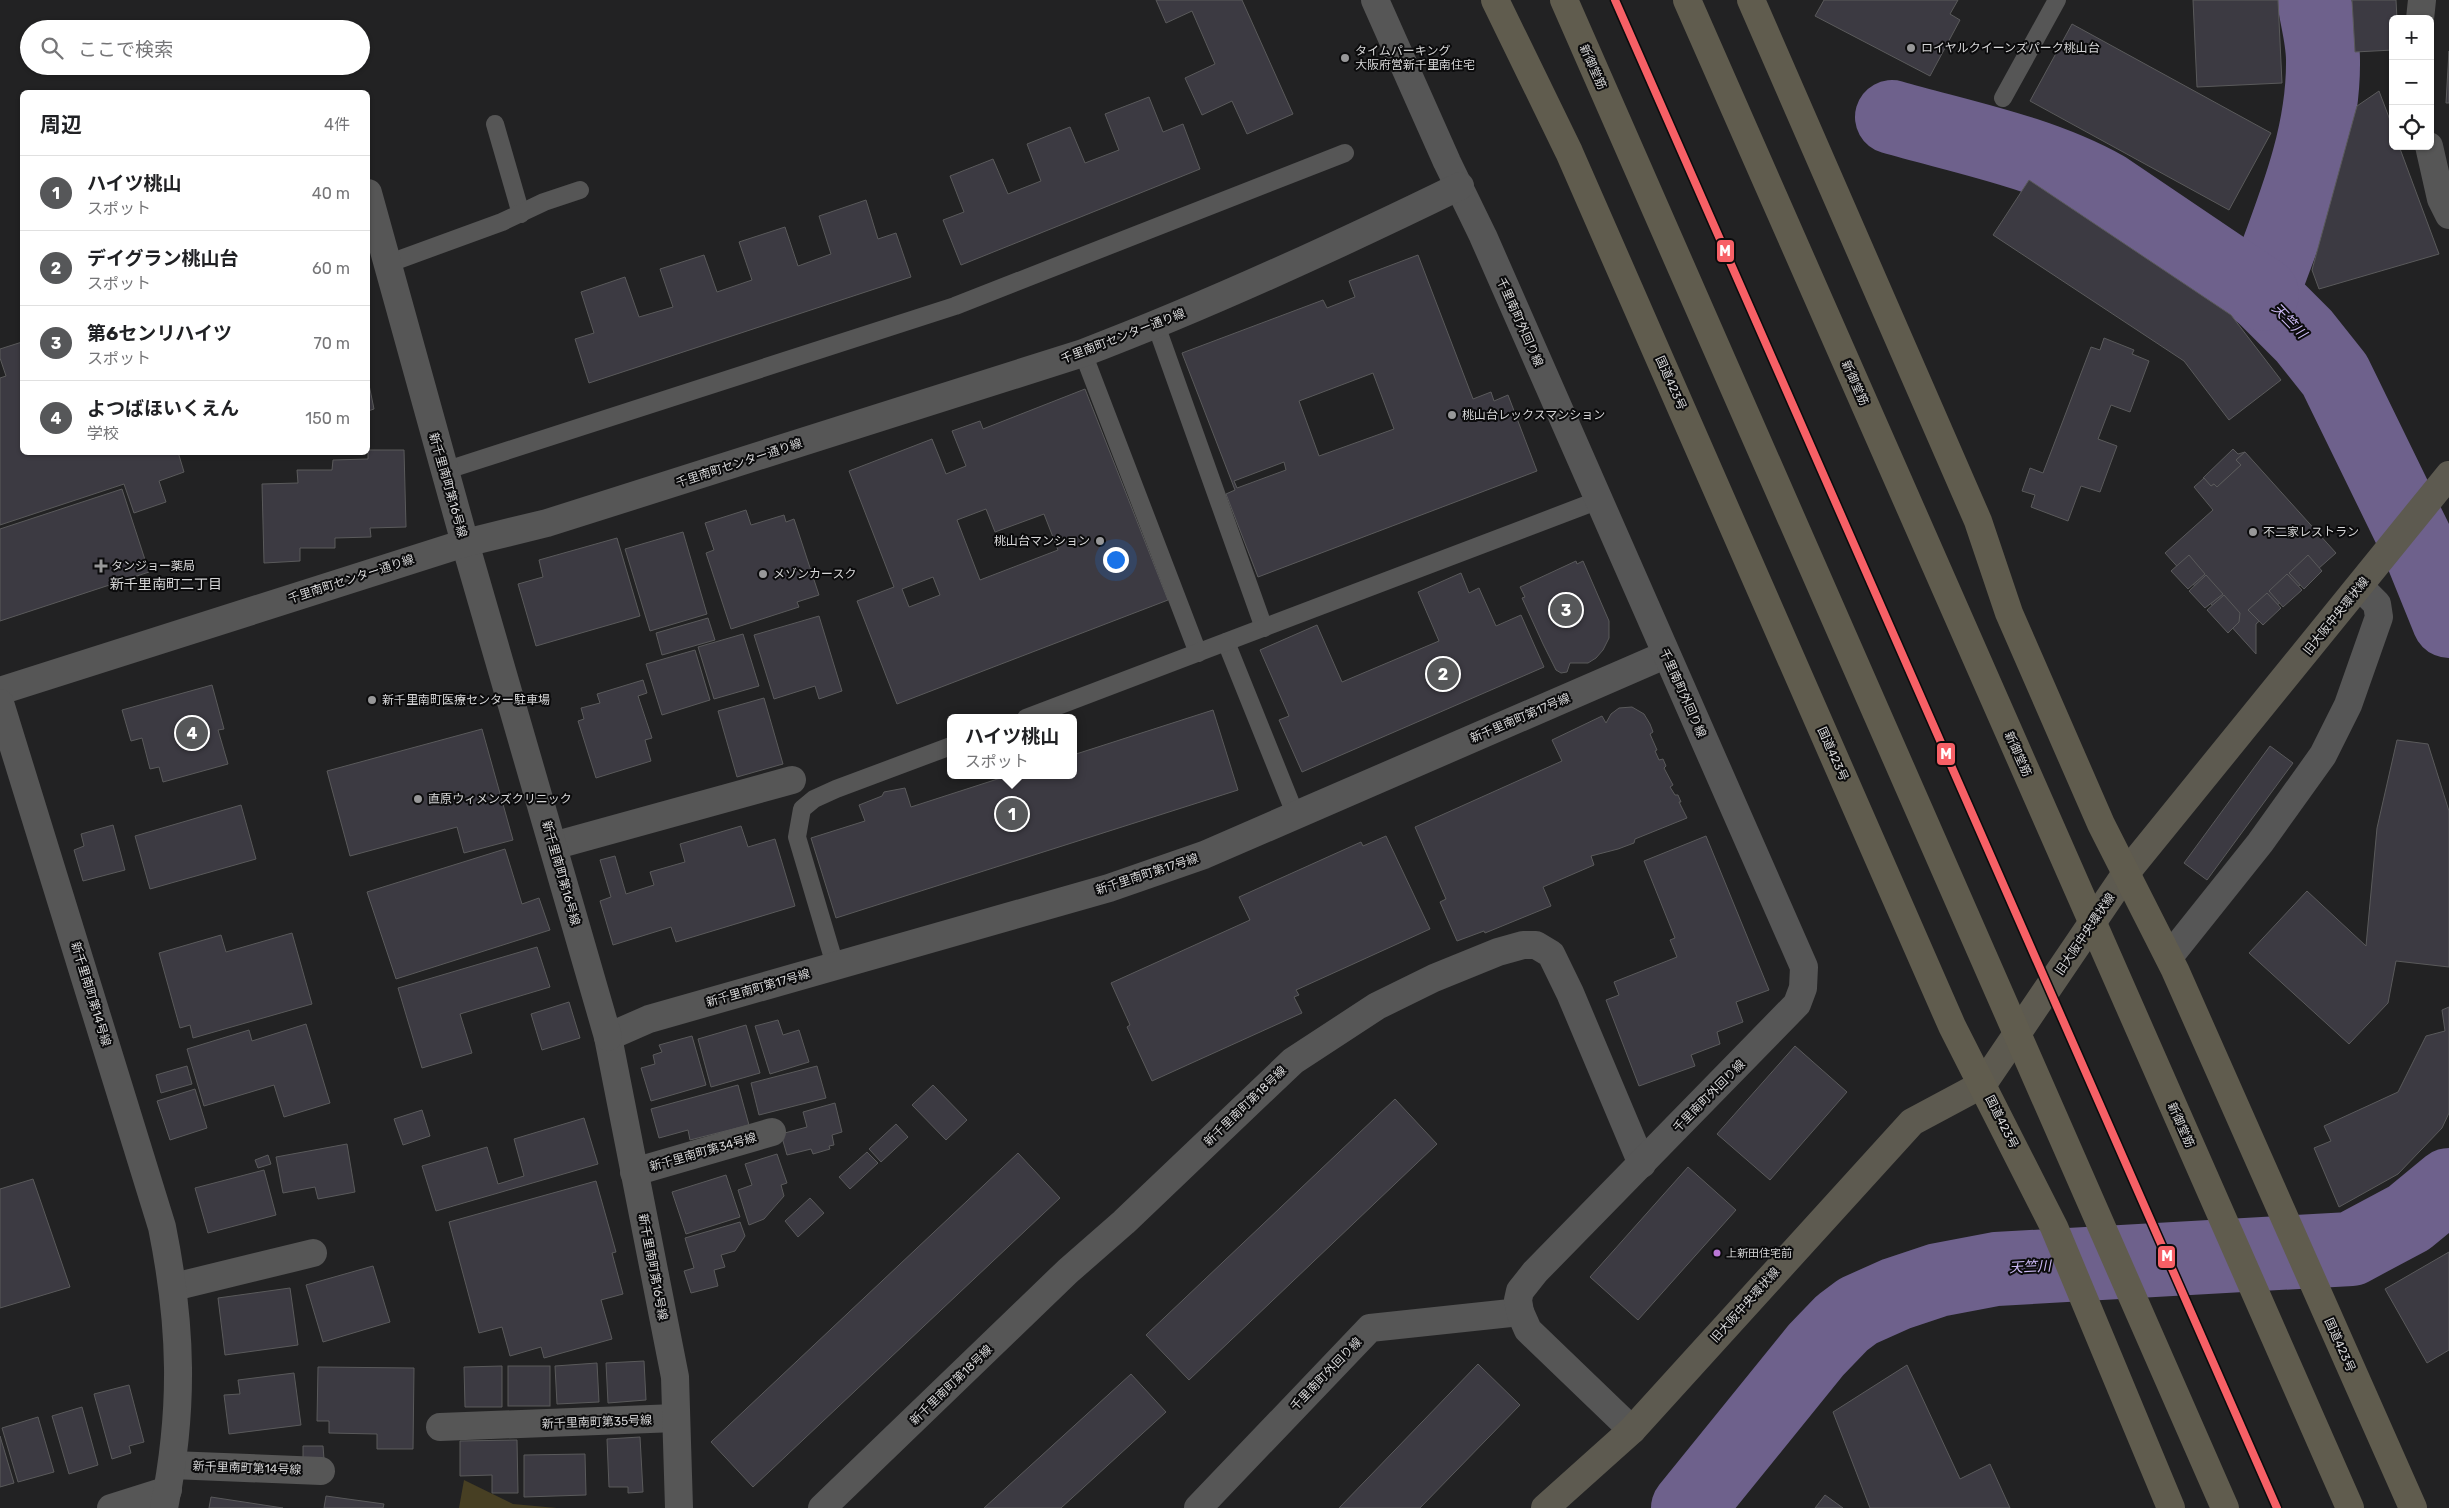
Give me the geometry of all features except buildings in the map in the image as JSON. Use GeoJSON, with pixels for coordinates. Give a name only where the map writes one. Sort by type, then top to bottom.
{"type":"FeatureCollection","features":[{"type":"Feature","properties":{"kind":"highway","name":"国道423号"},"geometry":{"type":"LineString","coordinates":[[1495,0],[1569,152],[1952,1026],[1983,1084],[2054,1228],[2171,1508]]}},
{"type":"Feature","properties":{"kind":"highway","name":"新御堂筋"},"geometry":{"type":"LineString","coordinates":[[1564,0],[2225,1508]]}},
{"type":"Feature","properties":{"kind":"highway","name":"新御堂筋"},"geometry":{"type":"LineString","coordinates":[[1687,0],[2350,1508]]}},
{"type":"Feature","properties":{"kind":"highway","name":"国道423号"},"geometry":{"type":"LineString","coordinates":[[1751,0],[1978,521],[2009,612],[2101,824],[2169,957],[2413,1508]]}},
{"type":"Feature","properties":{"kind":"main road","name":"旧大阪中央環状線"},"geometry":{"type":"LineString","coordinates":[[1545,1508],[1632,1430],[1912,1122],[1983,1084],[2126,873],[2449,476]]}},
{"type":"Feature","properties":{"kind":"street","name":"千里南町外回り線"},"geometry":{"type":"LineString","coordinates":[[1198,1508],[1370,1328],[1520,1312],[1518,1300],[1526,1283],[1797,1004],[1804,977],[1797,949],[1665,655],[1599,500],[1460,186],[1442,153],[1375,0]]}},
{"type":"Feature","properties":{"kind":"street"},"geometry":{"type":"LineString","coordinates":[[2420,15],[2422,0]]}},
{"type":"Feature","properties":{"kind":"street"},"geometry":{"type":"LineString","coordinates":[[2430,150],[2441,199],[2449,215]]}},
{"type":"Feature","properties":{"kind":"street","name":"千里南町センター通り線"},"geometry":{"type":"LineString","coordinates":[[0,691],[465,543],[547,523],[1083,353],[1156,325],[1376,227],[1460,186]]}},
{"type":"Feature","properties":{"kind":"street","name":"新千里南町第16号線"},"geometry":{"type":"LineString","coordinates":[[370,200],[444,470],[608,1037],[675,1377],[680,1508]]}},
{"type":"Feature","properties":{"kind":"street"},"geometry":{"type":"LineString","coordinates":[[2169,957],[2260,843],[2323,755],[2348,706],[2378,617],[2377,604],[2360,587]]}},
{"type":"Feature","properties":{"kind":"street","name":"新千里南町第17号線"},"geometry":{"type":"LineString","coordinates":[[608,1037],[649,1019],[1134,880],[1204,855],[1665,655]]}},
{"type":"Feature","properties":{"kind":"street","name":"新千里南町第14号線"},"geometry":{"type":"LineString","coordinates":[[0,703],[162,1227],[174,1287],[180,1377],[168,1488],[321,1471]]}},
{"type":"Feature","properties":{"kind":"street"},"geometry":{"type":"LineString","coordinates":[[553,846],[792,780]]}},
{"type":"Feature","properties":{"kind":"street","name":"新千里南町第18号線"},"geometry":{"type":"LineString","coordinates":[[822,1508],[1068,1271],[1124,1222],[1293,1061],[1377,1006],[1434,978],[1523,944],[1536,945],[1551,954],[1570,993],[1642,1164]]}},
{"type":"Feature","properties":{"kind":"street","name":"新千里南町第34号線"},"geometry":{"type":"LineString","coordinates":[[634,1172],[772,1132]]}},
{"type":"Feature","properties":{"kind":"street"},"geometry":{"type":"LineString","coordinates":[[174,1287],[313,1253]]}},
{"type":"Feature","properties":{"kind":"street"},"geometry":{"type":"LineString","coordinates":[[1520,1312],[1528,1330],[1536,1339],[1632,1430]]}},
{"type":"Feature","properties":{"kind":"street","name":"新千里南町第35号線"},"geometry":{"type":"LineString","coordinates":[[440,1427],[676,1418]]}},
{"type":"Feature","properties":{"kind":"street"},"geometry":{"type":"LineString","coordinates":[[110,1508],[168,1488]]}},
{"type":"Feature","properties":{"kind":"lane"},"geometry":{"type":"LineString","coordinates":[[2003,98],[2057,0]]}},
{"type":"Feature","properties":{"kind":"lane"},"geometry":{"type":"LineString","coordinates":[[495,124],[521,214]]}},
{"type":"Feature","properties":{"kind":"lane"},"geometry":{"type":"LineString","coordinates":[[444,470],[956,306],[1345,153]]}},
{"type":"Feature","properties":{"kind":"lane"},"geometry":{"type":"LineString","coordinates":[[387,264],[521,214],[544,202],[580,190]]}},
{"type":"Feature","properties":{"kind":"lane"},"geometry":{"type":"LineString","coordinates":[[1156,325],[1264,628]]}},
{"type":"Feature","properties":{"kind":"lane"},"geometry":{"type":"LineString","coordinates":[[1083,353],[1198,653]]}},
{"type":"Feature","properties":{"kind":"lane"},"geometry":{"type":"LineString","coordinates":[[1037,714],[1599,500]]}},
{"type":"Feature","properties":{"kind":"lane"},"geometry":{"type":"LineString","coordinates":[[1226,642],[1296,816]]}},
{"type":"Feature","properties":{"kind":"lane"},"geometry":{"type":"LineString","coordinates":[[835,965],[797,836],[802,809],[814,798],[947,747]]}},
{"type":"Feature","properties":{"kind":"shaded area"},"geometry":{"type":"Polygon","coordinates":[[[464,1480],[513,1504],[557,1508],[459,1508],[464,1480]]]}},
{"type":"Feature","properties":{"kind":"waterway","name":"天竺川"},"geometry":{"type":"LineString","coordinates":[[2314,0],[2323,52],[2322,90],[2318,120],[2303,179],[2262,294],[2304,336],[2335,375],[2419,547],[2449,621]]}},
{"type":"Feature","properties":{"kind":"waterway"},"geometry":{"type":"LineString","coordinates":[[1892,117],[2001,146],[2080,175],[2105,188],[2262,294]]}},
{"type":"Feature","properties":{"kind":"waterway","name":"天竺川"},"geometry":{"type":"LineString","coordinates":[[1688,1508],[1816,1350],[1842,1323],[1858,1311],[1896,1294],[1938,1280],[1996,1269],[2351,1249],[2409,1218],[2449,1185]]}},
{"type":"Feature","properties":{"kind":"transit line","name":"M"},"geometry":{"type":"LineString","coordinates":[[1615,0],[2277,1508]]}},
{"type":"Feature","properties":{"kind":"place","name":"ロイヤルクイーンズパーク桃山台"},"geometry":{"type":"Point","coordinates":[1911,48]}},
{"type":"Feature","properties":{"kind":"place","name":"タイムパーキング 大阪府営新千里南住宅"},"geometry":{"type":"Point","coordinates":[1345,58]}},
{"type":"Feature","properties":{"kind":"place","name":"桃山台レックスマンション"},"geometry":{"type":"Point","coordinates":[1452,415]}},
{"type":"Feature","properties":{"kind":"place","name":"不二家レストラン"},"geometry":{"type":"Point","coordinates":[2253,532]}},
{"type":"Feature","properties":{"kind":"place","name":"桃山台マンション"},"geometry":{"type":"Point","coordinates":[1100,541]}},
{"type":"Feature","properties":{"kind":"place","name":"タンジョー薬局"},"geometry":{"type":"Point","coordinates":[101,566]}},
{"type":"Feature","properties":{"kind":"place","name":"メゾンカースク"},"geometry":{"type":"Point","coordinates":[763,574]}},
{"type":"Feature","properties":{"kind":"place","name":"第6センリハイツ"},"geometry":{"type":"Point","coordinates":[1566,610]}},
{"type":"Feature","properties":{"kind":"place","name":"デイグラン桃山台"},"geometry":{"type":"Point","coordinates":[1443,674]}},
{"type":"Feature","properties":{"kind":"place","name":"新千里南町医療センター駐車場"},"geometry":{"type":"Point","coordinates":[372,700]}},
{"type":"Feature","properties":{"kind":"place","name":"よつばほいくえん"},"geometry":{"type":"Point","coordinates":[192,733]}},
{"type":"Feature","properties":{"kind":"place","name":"直原ウィメンズクリニック"},"geometry":{"type":"Point","coordinates":[418,799]}},
{"type":"Feature","properties":{"kind":"place","name":"ハイツ桃山"},"geometry":{"type":"Point","coordinates":[1012,814]}},
{"type":"Feature","properties":{"kind":"place","name":"上新田住宅前"},"geometry":{"type":"Point","coordinates":[1717,1253]}},
{"type":"Feature","properties":{"kind":"district","name":"新千里南町二丁目"},"geometry":{"type":"Point","coordinates":[166,584]}}]}
